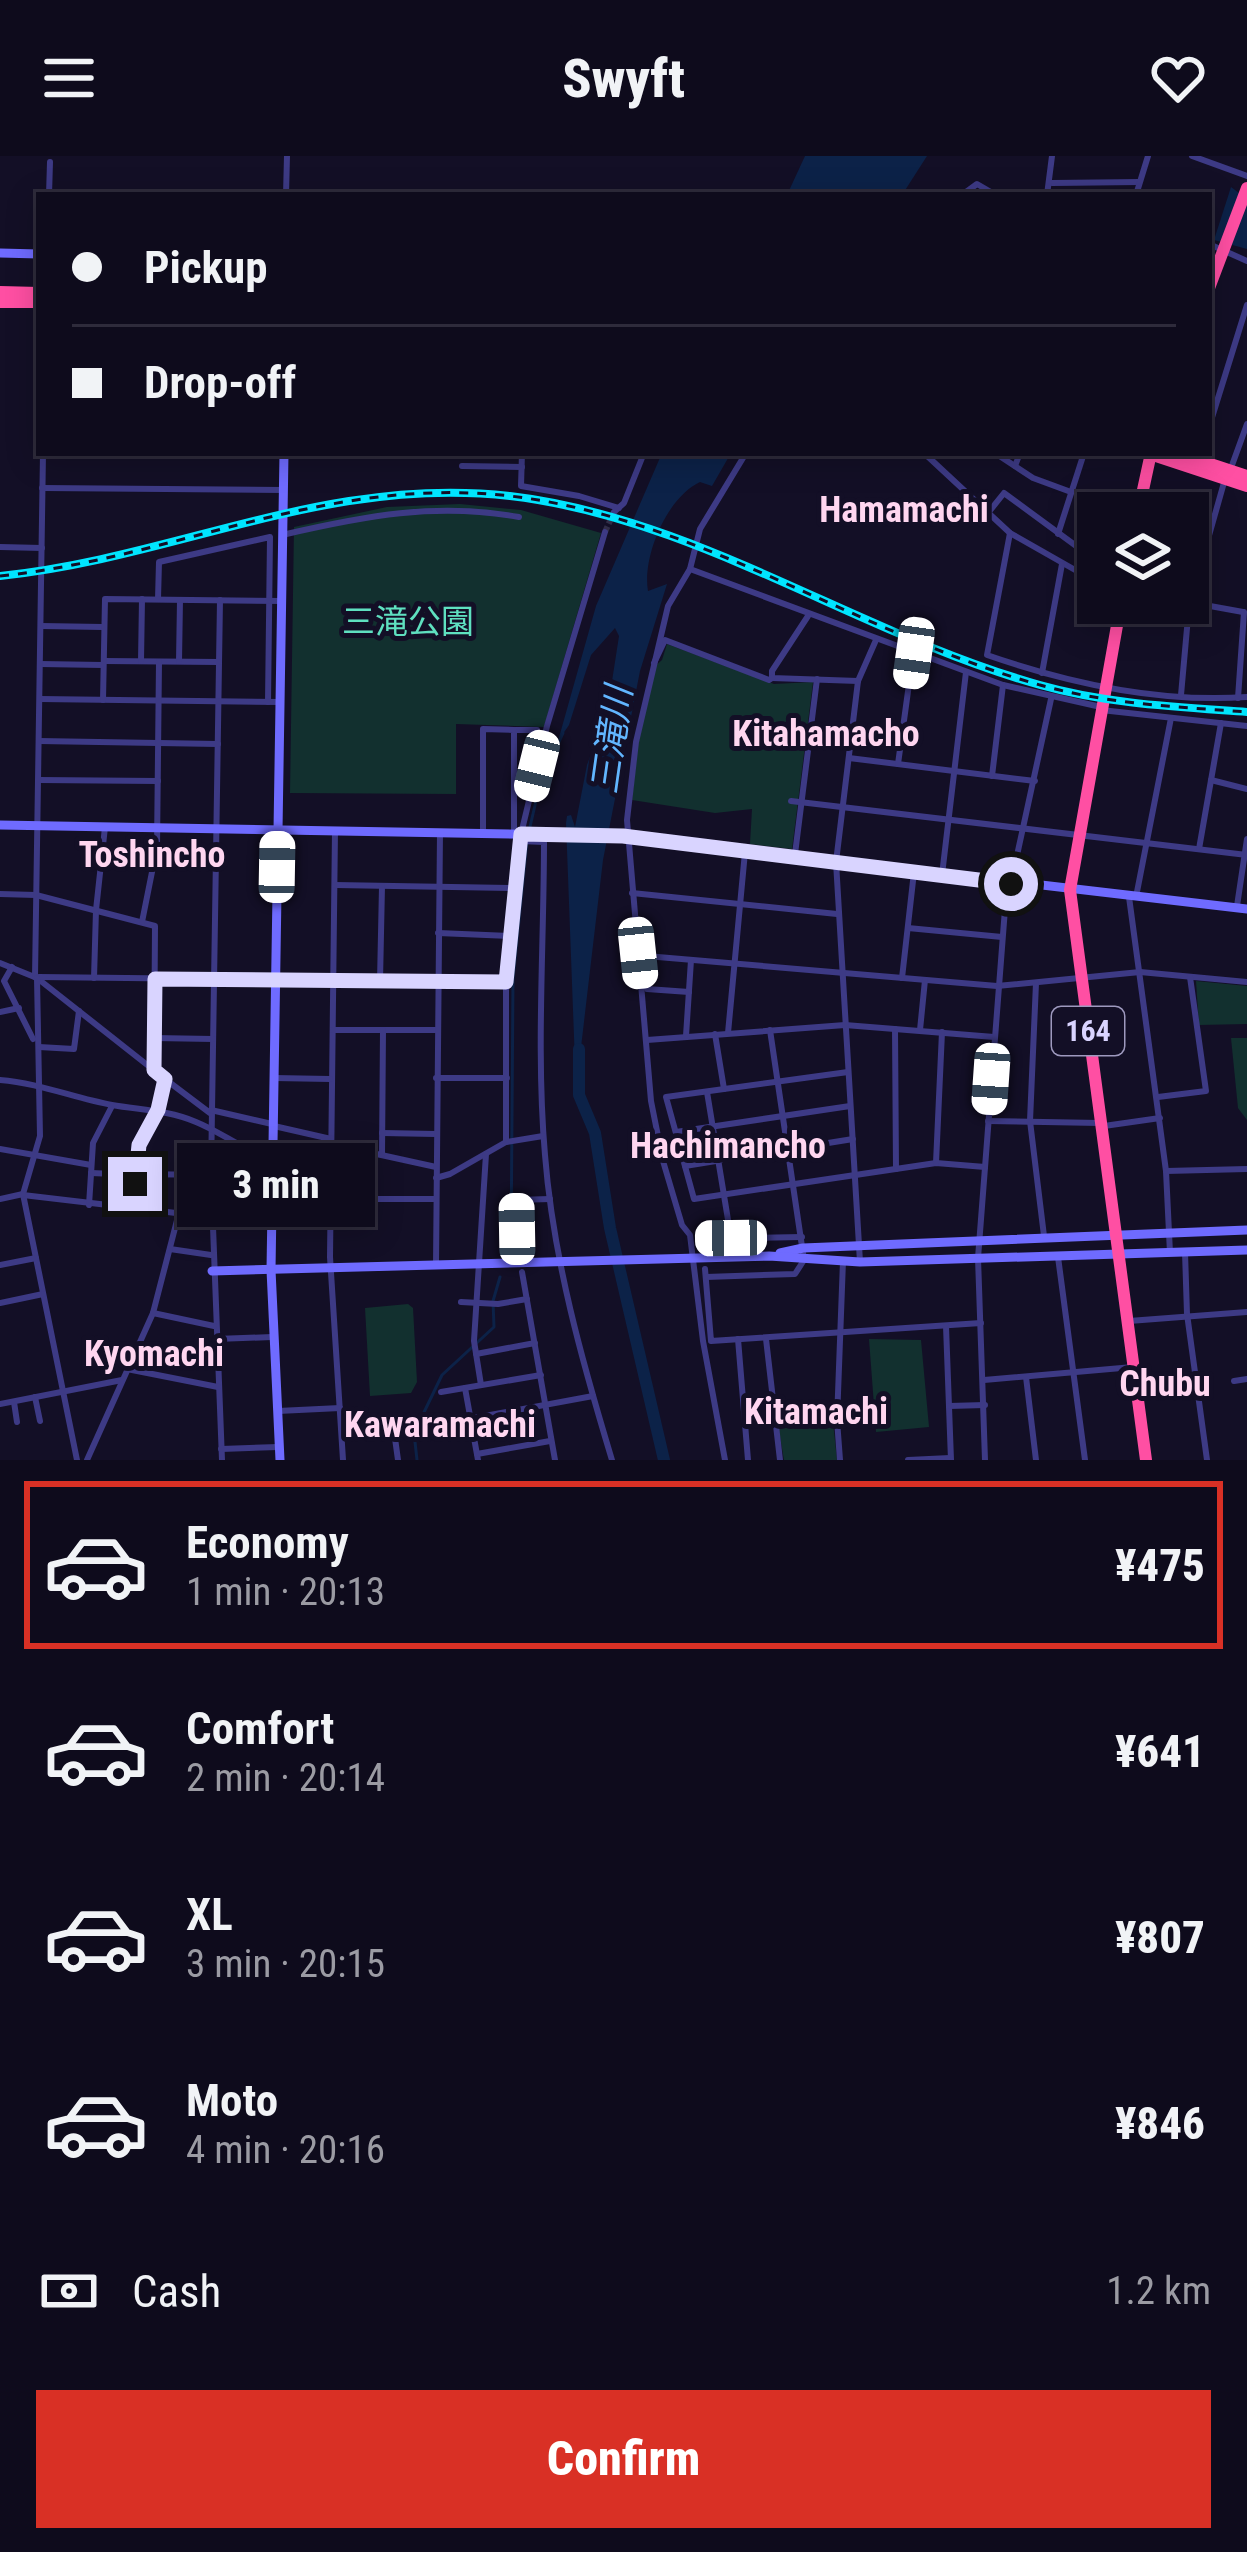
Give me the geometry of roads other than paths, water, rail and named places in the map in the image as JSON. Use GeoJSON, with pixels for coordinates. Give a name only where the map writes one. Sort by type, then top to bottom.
{"type":"FeatureCollection","features":[{"type":"Feature","properties":{"kind":"highway"},"geometry":{"type":"LineString","coordinates":[[1212,280],[1246,192]]}},
{"type":"Feature","properties":{"kind":"highway"},"geometry":{"type":"LineString","coordinates":[[0,292],[36,297]]}},
{"type":"Feature","properties":{"kind":"highway"},"geometry":{"type":"LineString","coordinates":[[0,302],[36,297]]}},
{"type":"Feature","properties":{"kind":"highway"},"geometry":{"type":"LineString","coordinates":[[1142,492],[1148,456]]}},
{"type":"Feature","properties":{"kind":"highway"},"geometry":{"type":"LineString","coordinates":[[1160,456],[1247,476]]}},
{"type":"Feature","properties":{"kind":"highway"},"geometry":{"type":"LineString","coordinates":[[1199,456],[1247,486]]}},
{"type":"Feature","properties":{"kind":"highway","name":"164"},"geometry":{"type":"LineString","coordinates":[[1116,624],[1070,890],[1146,1460]]}},
{"type":"Feature","properties":{"kind":"street"},"geometry":{"type":"LineString","coordinates":[[286,192],[287,156]]}},
{"type":"Feature","properties":{"kind":"street"},"geometry":{"type":"LineString","coordinates":[[1048,192],[1052,156]]}},
{"type":"Feature","properties":{"kind":"street"},"geometry":{"type":"LineString","coordinates":[[1137,192],[1148,156]]}},
{"type":"Feature","properties":{"kind":"street"},"geometry":{"type":"LineString","coordinates":[[1197,157],[1247,176]]}},
{"type":"Feature","properties":{"kind":"street"},"geometry":{"type":"LineString","coordinates":[[49,192],[50,161]]}},
{"type":"Feature","properties":{"kind":"street"},"geometry":{"type":"LineString","coordinates":[[1052,183],[1139,182]]}},
{"type":"Feature","properties":{"kind":"street"},"geometry":{"type":"LineString","coordinates":[[1212,245],[1247,261]]}},
{"type":"Feature","properties":{"kind":"street"},"geometry":{"type":"LineString","coordinates":[[0,253],[36,254]]}},
{"type":"Feature","properties":{"kind":"street"},"geometry":{"type":"LineString","coordinates":[[1212,417],[1247,305]]}},
{"type":"Feature","properties":{"kind":"street"},"geometry":{"type":"LineString","coordinates":[[1236,341],[1247,345]]}},
{"type":"Feature","properties":{"kind":"street"},"geometry":{"type":"LineString","coordinates":[[1209,531],[1247,424]]}},
{"type":"Feature","properties":{"kind":"street"},"geometry":{"type":"LineString","coordinates":[[43,456],[36,895],[40,1136],[23,1195],[76,1460]]}},
{"type":"Feature","properties":{"kind":"street"},"geometry":{"type":"LineString","coordinates":[[274,702],[282,601],[284,456]]}},
{"type":"Feature","properties":{"kind":"street"},"geometry":{"type":"LineString","coordinates":[[502,456],[502,467]]}},
{"type":"Feature","properties":{"kind":"street"},"geometry":{"type":"LineString","coordinates":[[522,456],[521,486],[579,496],[617,510],[643,456]]}},
{"type":"Feature","properties":{"kind":"street"},"geometry":{"type":"LineString","coordinates":[[725,1460],[688,1258],[690,1234],[682,1225],[651,1101],[625,836],[630,777],[668,606],[690,568],[700,529],[744,456]]}},
{"type":"Feature","properties":{"kind":"street"},"geometry":{"type":"LineString","coordinates":[[927,456],[1010,533],[1077,572]]}},
{"type":"Feature","properties":{"kind":"street"},"geometry":{"type":"LineString","coordinates":[[1000,456],[1033,478],[1071,492]]}},
{"type":"Feature","properties":{"kind":"street"},"geometry":{"type":"LineString","coordinates":[[1015,466],[1019,456]]}},
{"type":"Feature","properties":{"kind":"street"},"geometry":{"type":"LineString","coordinates":[[1058,534],[1083,456]]}},
{"type":"Feature","properties":{"kind":"street"},"geometry":{"type":"LineString","coordinates":[[462,466],[522,467]]}},
{"type":"Feature","properties":{"kind":"street"},"geometry":{"type":"LineString","coordinates":[[42,488],[283,490]]}},
{"type":"Feature","properties":{"kind":"street"},"geometry":{"type":"LineString","coordinates":[[988,513],[1004,493],[1077,547]]}},
{"type":"Feature","properties":{"kind":"street"},"geometry":{"type":"LineString","coordinates":[[282,535],[418,509],[519,517]]}},
{"type":"Feature","properties":{"kind":"street"},"geometry":{"type":"LineString","coordinates":[[511,1140],[506,982],[522,837],[547,726],[605,532]]}},
{"type":"Feature","properties":{"kind":"street"},"geometry":{"type":"LineString","coordinates":[[1010,533],[987,655],[1106,686],[1242,698],[1245,612],[1209,606]]}},
{"type":"Feature","properties":{"kind":"street"},"geometry":{"type":"LineString","coordinates":[[158,599],[159,562],[270,537],[278,830],[271,1270],[280,1460]]}},
{"type":"Feature","properties":{"kind":"street"},"geometry":{"type":"LineString","coordinates":[[0,548],[42,548]]}},
{"type":"Feature","properties":{"kind":"street"},"geometry":{"type":"LineString","coordinates":[[1042,673],[1062,564]]}},
{"type":"Feature","properties":{"kind":"street"},"geometry":{"type":"LineString","coordinates":[[690,568],[876,640],[1051,699],[1247,726]]}},
{"type":"Feature","properties":{"kind":"street"},"geometry":{"type":"LineString","coordinates":[[103,700],[105,599],[282,601]]}},
{"type":"Feature","properties":{"kind":"street"},"geometry":{"type":"LineString","coordinates":[[141,661],[142,599]]}},
{"type":"Feature","properties":{"kind":"street"},"geometry":{"type":"LineString","coordinates":[[179,662],[180,600]]}},
{"type":"Feature","properties":{"kind":"street"},"geometry":{"type":"LineString","coordinates":[[220,600],[211,1255],[222,1460]]}},
{"type":"Feature","properties":{"kind":"street"},"geometry":{"type":"LineString","coordinates":[[772,678],[809,615]]}},
{"type":"Feature","properties":{"kind":"street"},"geometry":{"type":"LineString","coordinates":[[1181,695],[1187,624]]}},
{"type":"Feature","properties":{"kind":"street"},"geometry":{"type":"LineString","coordinates":[[41,626],[104,627]]}},
{"type":"Feature","properties":{"kind":"street"},"geometry":{"type":"LineString","coordinates":[[652,665],[665,640],[769,680],[858,681]]}},
{"type":"Feature","properties":{"kind":"street"},"geometry":{"type":"LineString","coordinates":[[860,1262],[836,862],[858,681],[876,640]]}},
{"type":"Feature","properties":{"kind":"street"},"geometry":{"type":"LineString","coordinates":[[898,764],[914,653]]}},
{"type":"Feature","properties":{"kind":"street"},"geometry":{"type":"LineString","coordinates":[[142,922],[157,828],[159,662]]}},
{"type":"Feature","properties":{"kind":"street"},"geometry":{"type":"LineString","coordinates":[[40,664],[219,662]]}},
{"type":"Feature","properties":{"kind":"street"},"geometry":{"type":"LineString","coordinates":[[942,875],[966,672]]}},
{"type":"Feature","properties":{"kind":"street"},"geometry":{"type":"LineString","coordinates":[[795,857],[817,679]]}},
{"type":"Feature","properties":{"kind":"street"},"geometry":{"type":"LineString","coordinates":[[992,776],[1003,685]]}},
{"type":"Feature","properties":{"kind":"street"},"geometry":{"type":"LineString","coordinates":[[40,699],[274,702]]}},
{"type":"Feature","properties":{"kind":"street"},"geometry":{"type":"LineString","coordinates":[[985,1460],[978,1258],[997,986],[1009,883],[1051,699]]}},
{"type":"Feature","properties":{"kind":"street"},"geometry":{"type":"LineString","coordinates":[[1170,1252],[1166,1171],[1132,897],[1172,718]]}},
{"type":"Feature","properties":{"kind":"street"},"geometry":{"type":"LineString","coordinates":[[1199,850],[1221,723]]}},
{"type":"Feature","properties":{"kind":"street"},"geometry":{"type":"LineString","coordinates":[[483,833],[483,729],[537,730]]}},
{"type":"Feature","properties":{"kind":"street"},"geometry":{"type":"LineString","coordinates":[[514,730],[522,837]]}},
{"type":"Feature","properties":{"kind":"street"},"geometry":{"type":"LineString","coordinates":[[39,741],[218,744]]}},
{"type":"Feature","properties":{"kind":"street"},"geometry":{"type":"LineString","coordinates":[[849,758],[1035,782]]}},
{"type":"Feature","properties":{"kind":"street"},"geometry":{"type":"LineString","coordinates":[[39,780],[158,782]]}},
{"type":"Feature","properties":{"kind":"street"},"geometry":{"type":"LineString","coordinates":[[1211,780],[1247,789]]}},
{"type":"Feature","properties":{"kind":"street"},"geometry":{"type":"LineString","coordinates":[[791,802],[1245,855]]}},
{"type":"Feature","properties":{"kind":"street"},"geometry":{"type":"LineString","coordinates":[[0,825],[625,836],[1242,908],[1247,839]]}},
{"type":"Feature","properties":{"kind":"street"},"geometry":{"type":"LineString","coordinates":[[94,978],[105,827]]}},
{"type":"Feature","properties":{"kind":"street"},"geometry":{"type":"LineString","coordinates":[[335,830],[331,1200],[343,1460]]}},
{"type":"Feature","properties":{"kind":"street"},"geometry":{"type":"LineString","coordinates":[[436,1266],[440,832]]}},
{"type":"Feature","properties":{"kind":"street"},"geometry":{"type":"LineString","coordinates":[[522,837],[544,842],[543,1136],[550,1199],[612,1460]]}},
{"type":"Feature","properties":{"kind":"street"},"geometry":{"type":"LineString","coordinates":[[728,1033],[746,852]]}},
{"type":"Feature","properties":{"kind":"street"},"geometry":{"type":"LineString","coordinates":[[902,978],[914,872]]}},
{"type":"Feature","properties":{"kind":"street"},"geometry":{"type":"LineString","coordinates":[[334,885],[517,887]]}},
{"type":"Feature","properties":{"kind":"street"},"geometry":{"type":"LineString","coordinates":[[380,981],[382,886]]}},
{"type":"Feature","properties":{"kind":"street"},"geometry":{"type":"LineString","coordinates":[[632,892],[838,914]]}},
{"type":"Feature","properties":{"kind":"street"},"geometry":{"type":"LineString","coordinates":[[0,894],[36,895],[155,926],[154,1070]]}},
{"type":"Feature","properties":{"kind":"street"},"geometry":{"type":"LineString","coordinates":[[908,928],[1002,937]]}},
{"type":"Feature","properties":{"kind":"street"},"geometry":{"type":"LineString","coordinates":[[438,933],[512,936]]}},
{"type":"Feature","properties":{"kind":"street"},"geometry":{"type":"LineString","coordinates":[[646,956],[997,986],[1140,972],[1247,982]]}},
{"type":"Feature","properties":{"kind":"street"},"geometry":{"type":"LineString","coordinates":[[686,1036],[691,960]]}},
{"type":"Feature","properties":{"kind":"street"},"geometry":{"type":"LineString","coordinates":[[0,963],[36,977],[211,1112],[436,1167]]}},
{"type":"Feature","properties":{"kind":"street"},"geometry":{"type":"LineString","coordinates":[[12,968],[4,981],[37,1046]]}},
{"type":"Feature","properties":{"kind":"street"},"geometry":{"type":"LineString","coordinates":[[1157,1097],[1206,1090],[1190,976]]}},
{"type":"Feature","properties":{"kind":"street"},"geometry":{"type":"LineString","coordinates":[[36,977],[506,982]]}},
{"type":"Feature","properties":{"kind":"street"},"geometry":{"type":"LineString","coordinates":[[920,1031],[925,980]]}},
{"type":"Feature","properties":{"kind":"street"},"geometry":{"type":"LineString","coordinates":[[1036,983],[1030,1121],[1044,1236]]}},
{"type":"Feature","properties":{"kind":"street"},"geometry":{"type":"LineString","coordinates":[[647,989],[689,992]]}},
{"type":"Feature","properties":{"kind":"street"},"geometry":{"type":"LineString","coordinates":[[0,1012],[19,1008]]}},
{"type":"Feature","properties":{"kind":"street"},"geometry":{"type":"LineString","coordinates":[[37,1046],[74,1049],[79,1011]]}},
{"type":"Feature","properties":{"kind":"street"},"geometry":{"type":"LineString","coordinates":[[647,1040],[845,1025],[994,1037]]}},
{"type":"Feature","properties":{"kind":"street"},"geometry":{"type":"LineString","coordinates":[[895,1029],[896,1169]]}},
{"type":"Feature","properties":{"kind":"street"},"geometry":{"type":"LineString","coordinates":[[333,1030],[436,1030]]}},
{"type":"Feature","properties":{"kind":"street"},"geometry":{"type":"LineString","coordinates":[[382,1155],[383,1030]]}},
{"type":"Feature","properties":{"kind":"street"},"geometry":{"type":"LineString","coordinates":[[770,1030],[803,1248],[795,1274],[705,1273],[711,1341],[981,1323]]}},
{"type":"Feature","properties":{"kind":"street"},"geometry":{"type":"LineString","coordinates":[[935,1163],[942,1033]]}},
{"type":"Feature","properties":{"kind":"street"},"geometry":{"type":"LineString","coordinates":[[716,1034],[724,1089]]}},
{"type":"Feature","properties":{"kind":"street"},"geometry":{"type":"LineString","coordinates":[[154,1038],[213,1040]]}},
{"type":"Feature","properties":{"kind":"street"},"geometry":{"type":"LineString","coordinates":[[848,1072],[666,1097],[694,1199],[935,1163],[985,1167]]}},
{"type":"Feature","properties":{"kind":"street"},"geometry":{"type":"LineString","coordinates":[[274,1078],[332,1079]]}},
{"type":"Feature","properties":{"kind":"street"},"geometry":{"type":"LineString","coordinates":[[436,1078],[507,1078]]}},
{"type":"Feature","properties":{"kind":"street"},"geometry":{"type":"LineString","coordinates":[[131,1209],[139,1145],[158,1110],[165,1079]]}},
{"type":"Feature","properties":{"kind":"street"},"geometry":{"type":"LineString","coordinates":[[0,1080],[39,1085],[112,1105],[158,1110],[273,1159]]}},
{"type":"Feature","properties":{"kind":"street"},"geometry":{"type":"LineString","coordinates":[[707,1091],[731,1238]]}},
{"type":"Feature","properties":{"kind":"street"},"geometry":{"type":"LineString","coordinates":[[89,1205],[93,1143],[112,1105]]}},
{"type":"Feature","properties":{"kind":"street"},"geometry":{"type":"LineString","coordinates":[[676,1132],[850,1106]]}},
{"type":"Feature","properties":{"kind":"street"},"geometry":{"type":"LineString","coordinates":[[988,1120],[1101,1125],[1160,1118]]}},
{"type":"Feature","properties":{"kind":"street"},"geometry":{"type":"LineString","coordinates":[[382,1133],[436,1134]]}},
{"type":"Feature","properties":{"kind":"street"},"geometry":{"type":"LineString","coordinates":[[436,1178],[511,1140],[543,1136]]}},
{"type":"Feature","properties":{"kind":"street"},"geometry":{"type":"LineString","coordinates":[[686,1166],[853,1139]]}},
{"type":"Feature","properties":{"kind":"street"},"geometry":{"type":"LineString","coordinates":[[0,1149],[92,1169],[211,1175]]}},
{"type":"Feature","properties":{"kind":"street"},"geometry":{"type":"LineString","coordinates":[[481,1385],[474,1341],[485,1154]]}},
{"type":"Feature","properties":{"kind":"street"},"geometry":{"type":"LineString","coordinates":[[1166,1171],[1247,1168]]}},
{"type":"Feature","properties":{"kind":"street"},"geometry":{"type":"LineString","coordinates":[[87,1460],[153,1313],[189,1174]]}},
{"type":"Feature","properties":{"kind":"street"},"geometry":{"type":"LineString","coordinates":[[0,1199],[23,1195],[272,1224]]}},
{"type":"Feature","properties":{"kind":"street"},"geometry":{"type":"LineString","coordinates":[[272,1202],[436,1198]]}},
{"type":"Feature","properties":{"kind":"street"},"geometry":{"type":"LineString","coordinates":[[517,1258],[516,1200],[550,1199]]}},
{"type":"Feature","properties":{"kind":"street"},"geometry":{"type":"LineString","coordinates":[[212,1271],[769,1256],[803,1248],[1247,1230]]}},
{"type":"Feature","properties":{"kind":"street"},"geometry":{"type":"LineString","coordinates":[[702,1245],[701,1239],[731,1238],[803,1248],[843,1262],[1247,1250]]}},
{"type":"Feature","properties":{"kind":"street"},"geometry":{"type":"LineString","coordinates":[[170,1250],[211,1255]]}},
{"type":"Feature","properties":{"kind":"street"},"geometry":{"type":"LineString","coordinates":[[1185,1252],[1186,1315],[1207,1460]]}},
{"type":"Feature","properties":{"kind":"street"},"geometry":{"type":"LineString","coordinates":[[1058,1257],[1085,1460]]}},
{"type":"Feature","properties":{"kind":"street"},"geometry":{"type":"LineString","coordinates":[[0,1265],[36,1258]]}},
{"type":"Feature","properties":{"kind":"street"},"geometry":{"type":"LineString","coordinates":[[840,1460],[843,1262]]}},
{"type":"Feature","properties":{"kind":"street"},"geometry":{"type":"LineString","coordinates":[[522,1273],[555,1460]]}},
{"type":"Feature","properties":{"kind":"street"},"geometry":{"type":"LineString","coordinates":[[0,1303],[43,1294]]}},
{"type":"Feature","properties":{"kind":"street"},"geometry":{"type":"LineString","coordinates":[[461,1302],[527,1299]]}},
{"type":"Feature","properties":{"kind":"street"},"geometry":{"type":"LineString","coordinates":[[1126,1321],[1247,1312]]}},
{"type":"Feature","properties":{"kind":"street"},"geometry":{"type":"LineString","coordinates":[[153,1313],[215,1327]]}},
{"type":"Feature","properties":{"kind":"street"},"geometry":{"type":"LineString","coordinates":[[908,1460],[951,1459],[946,1325]]}},
{"type":"Feature","properties":{"kind":"street"},"geometry":{"type":"LineString","coordinates":[[216,1339],[274,1336]]}},
{"type":"Feature","properties":{"kind":"street"},"geometry":{"type":"LineString","coordinates":[[766,1337],[780,1460]]}},
{"type":"Feature","properties":{"kind":"street"},"geometry":{"type":"LineString","coordinates":[[738,1339],[748,1460]]}},
{"type":"Feature","properties":{"kind":"street"},"geometry":{"type":"LineString","coordinates":[[476,1352],[535,1343]]}},
{"type":"Feature","properties":{"kind":"street"},"geometry":{"type":"LineString","coordinates":[[984,1380],[1133,1367]]}},
{"type":"Feature","properties":{"kind":"street"},"geometry":{"type":"LineString","coordinates":[[127,1369],[218,1388]]}},
{"type":"Feature","properties":{"kind":"street"},"geometry":{"type":"LineString","coordinates":[[441,1392],[541,1375]]}},
{"type":"Feature","properties":{"kind":"street"},"geometry":{"type":"LineString","coordinates":[[1026,1377],[1036,1460]]}},
{"type":"Feature","properties":{"kind":"street"},"geometry":{"type":"LineString","coordinates":[[0,1404],[122,1379]]}},
{"type":"Feature","properties":{"kind":"street"},"geometry":{"type":"LineString","coordinates":[[1234,1381],[1247,1379]]}},
{"type":"Feature","properties":{"kind":"street"},"geometry":{"type":"LineString","coordinates":[[465,1388],[477,1457],[551,1441]]}},
{"type":"Feature","properties":{"kind":"street"},"geometry":{"type":"LineString","coordinates":[[341,1430],[414,1429],[594,1396]]}},
{"type":"Feature","properties":{"kind":"street"},"geometry":{"type":"LineString","coordinates":[[35,1397],[40,1421]]}},
{"type":"Feature","properties":{"kind":"street"},"geometry":{"type":"LineString","coordinates":[[14,1401],[17,1422]]}},
{"type":"Feature","properties":{"kind":"street"},"geometry":{"type":"LineString","coordinates":[[949,1406],[985,1405]]}},
{"type":"Feature","properties":{"kind":"street"},"geometry":{"type":"LineString","coordinates":[[277,1411],[340,1408]]}},
{"type":"Feature","properties":{"kind":"street"},"geometry":{"type":"LineString","coordinates":[[394,1431],[398,1460]]}},
{"type":"Feature","properties":{"kind":"street"},"geometry":{"type":"LineString","coordinates":[[221,1449],[279,1447]]}},
{"type":"Feature","properties":{"kind":"water"},"geometry":{"type":"Polygon","coordinates":[[[805,156],[927,156],[904,192],[788,192],[805,156]]]}},
{"type":"Feature","properties":{"kind":"water"},"geometry":{"type":"Polygon","coordinates":[[[1231,187],[1247,199],[1247,249],[1214,240],[1231,187]]]}},
{"type":"Feature","properties":{"kind":"water"},"geometry":{"type":"Polygon","coordinates":[[[661,456],[729,456],[712,486],[700,482],[667,514],[649,562],[648,591],[667,584],[640,671],[603,860],[576,1090],[566,823],[571,815],[575,827],[587,765],[608,707],[619,636],[615,628],[591,655],[569,725],[558,741],[596,606],[661,456]]]}},
{"type":"Feature","properties":{"kind":"waterway"},"geometry":{"type":"LineString","coordinates":[[529,831],[540,784],[563,733]]}},
{"type":"Feature","properties":{"kind":"waterway"},"geometry":{"type":"LineString","coordinates":[[511,1252],[513,979],[527,841]]}},
{"type":"Feature","properties":{"kind":"waterway","name":"三滝川"},"geometry":{"type":"LineString","coordinates":[[579,1049],[579,1095],[595,1133],[610,1228],[664,1460]]}},
{"type":"Feature","properties":{"kind":"waterway"},"geometry":{"type":"LineString","coordinates":[[417,1460],[414,1433],[442,1375],[494,1327],[493,1301],[500,1277]]}},
{"type":"Feature","properties":{"kind":"tunnel"},"geometry":{"type":"LineString","coordinates":[[605,532],[614,512]]}},
{"type":"Feature","properties":{"kind":"railway"},"geometry":{"type":"LineString","coordinates":[[0,576],[65,567],[314,507],[377,497],[510,496],[579,508],[647,528],[973,663],[1040,685],[1117,701],[1247,712]]}},
{"type":"Feature","properties":{"kind":"district","name":"Hamamachi"},"geometry":{"type":"Point","coordinates":[904,509]}},
{"type":"Feature","properties":{"kind":"district","name":"Kitahamacho"},"geometry":{"type":"Point","coordinates":[826,733]}},
{"type":"Feature","properties":{"kind":"district","name":"Toshincho"},"geometry":{"type":"Point","coordinates":[152,854]}},
{"type":"Feature","properties":{"kind":"district","name":"Hachimancho"},"geometry":{"type":"Point","coordinates":[728,1145]}},
{"type":"Feature","properties":{"kind":"district","name":"Kyomachi"},"geometry":{"type":"Point","coordinates":[154,1353]}},
{"type":"Feature","properties":{"kind":"district","name":"Chubu"},"geometry":{"type":"Point","coordinates":[1165,1383]}},
{"type":"Feature","properties":{"kind":"district","name":"Kitamachi"},"geometry":{"type":"Point","coordinates":[816,1411]}},
{"type":"Feature","properties":{"kind":"district","name":"Kawaramachi"},"geometry":{"type":"Point","coordinates":[440,1424]}},
{"type":"Feature","properties":{"kind":"park label","name":"三滝公園"},"geometry":{"type":"Point","coordinates":[408,621]}}]}
